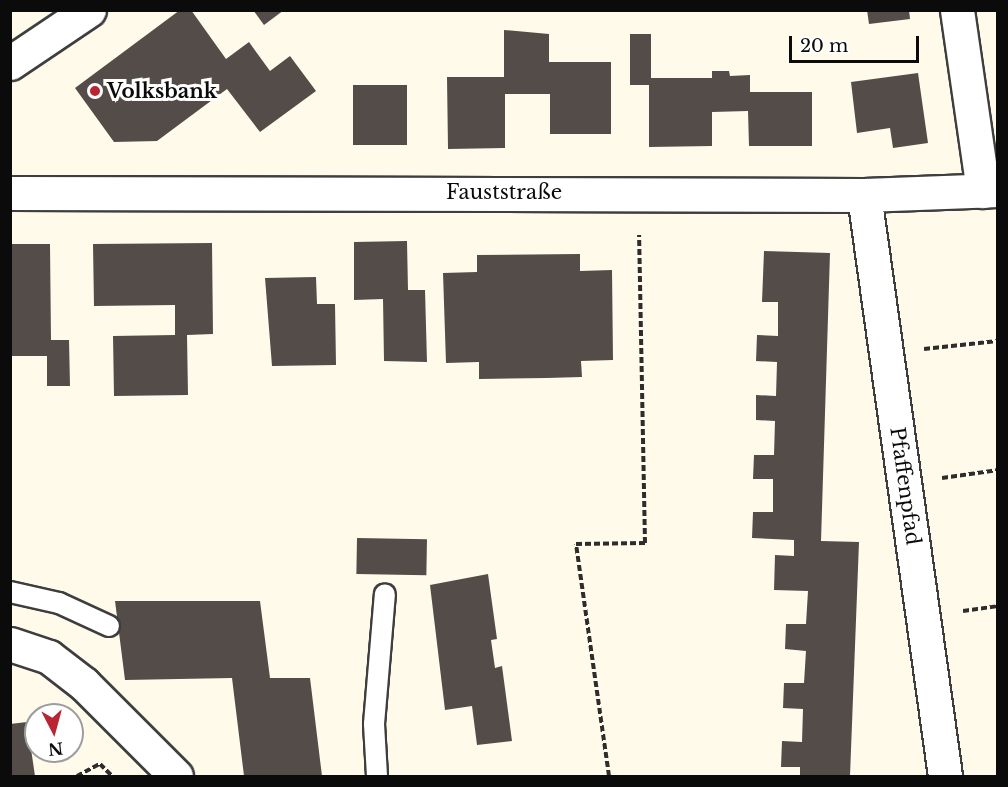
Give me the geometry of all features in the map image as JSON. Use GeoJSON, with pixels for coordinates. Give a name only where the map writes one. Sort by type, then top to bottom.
{"type":"FeatureCollection","features":[{"type":"Feature","properties":{"kind":"street"},"geometry":{"type":"LineString","coordinates":[[10,63],[89,10]]}},
{"type":"Feature","properties":{"kind":"street"},"geometry":{"type":"LineString","coordinates":[[957,10],[990,191]]}},
{"type":"Feature","properties":{"kind":"street","name":"Fauststraße"},"geometry":{"type":"LineString","coordinates":[[10,193],[299,191],[864,195],[990,191]]}},
{"type":"Feature","properties":{"kind":"street","name":"Pfaffenpfad"},"geometry":{"type":"LineString","coordinates":[[864,195],[945,777]]}},
{"type":"Feature","properties":{"kind":"street"},"geometry":{"type":"LineString","coordinates":[[10,644],[49,657],[84,684],[176,777]]}},
{"type":"Feature","properties":{"kind":"lane"},"geometry":{"type":"LineString","coordinates":[[10,592],[59,603],[108,626]]}},
{"type":"Feature","properties":{"kind":"lane"},"geometry":{"type":"LineString","coordinates":[[377,777],[374,724],[385,594]]}},
{"type":"Feature","properties":{"kind":"path"},"geometry":{"type":"LineString","coordinates":[[609,777],[576,544],[645,543],[639,192]]}},
{"type":"Feature","properties":{"kind":"path"},"geometry":{"type":"LineString","coordinates":[[886,353],[998,340]]}},
{"type":"Feature","properties":{"kind":"path"},"geometry":{"type":"LineString","coordinates":[[904,484],[998,470]]}},
{"type":"Feature","properties":{"kind":"path"},"geometry":{"type":"LineString","coordinates":[[77,777],[100,764],[112,777]]}},
{"type":"Feature","properties":{"kind":"building"},"geometry":{"type":"Polygon","coordinates":[[[180,10],[191,10],[226,59],[249,42],[270,71],[290,56],[316,91],[260,132],[227,89],[157,141],[114,142],[75,88],[180,10]]]}},
{"type":"Feature","properties":{"kind":"building"},"geometry":{"type":"Polygon","coordinates":[[[253,10],[284,10],[264,25],[253,10]]]}},
{"type":"Feature","properties":{"kind":"building"},"geometry":{"type":"Polygon","coordinates":[[[867,10],[909,10],[910,19],[869,24],[867,10]]]}},
{"type":"Feature","properties":{"kind":"building"},"geometry":{"type":"Polygon","coordinates":[[[504,30],[549,34],[549,62],[611,62],[611,134],[550,134],[550,94],[505,94],[505,148],[448,149],[447,77],[504,77],[504,30]]]}},
{"type":"Feature","properties":{"kind":"building"},"geometry":{"type":"Polygon","coordinates":[[[630,34],[651,34],[651,78],[712,78],[712,71],[729,71],[730,76],[750,75],[750,92],[812,92],[812,146],[749,146],[748,111],[712,112],[712,146],[649,147],[649,85],[630,85],[630,34]]]}},
{"type":"Feature","properties":{"kind":"building"},"geometry":{"type":"Polygon","coordinates":[[[918,73],[928,143],[893,148],[890,128],[857,133],[851,82],[918,73]]]}},
{"type":"Feature","properties":{"kind":"building"},"geometry":{"type":"Polygon","coordinates":[[[353,85],[407,85],[407,145],[353,145],[353,85]]]}},
{"type":"Feature","properties":{"kind":"building"},"geometry":{"type":"Polygon","coordinates":[[[407,241],[408,290],[425,290],[427,362],[384,361],[383,299],[354,300],[354,242],[407,241]]]}},
{"type":"Feature","properties":{"kind":"building"},"geometry":{"type":"Polygon","coordinates":[[[212,243],[213,334],[187,335],[188,395],[114,396],[113,336],[175,335],[175,305],[94,306],[93,244],[212,243]]]}},
{"type":"Feature","properties":{"kind":"building"},"geometry":{"type":"Polygon","coordinates":[[[10,244],[50,244],[51,340],[69,340],[70,386],[47,386],[47,356],[10,356],[10,244]]]}},
{"type":"Feature","properties":{"kind":"building"},"geometry":{"type":"Polygon","coordinates":[[[764,251],[830,253],[821,541],[859,542],[850,776],[800,776],[800,767],[781,767],[782,741],[802,742],[803,709],[783,708],[784,683],[804,683],[806,651],[785,649],[786,624],[806,624],[808,591],[774,590],[775,555],[794,556],[794,540],[752,538],[753,512],[773,512],[773,479],[753,479],[754,455],[774,455],[775,421],[756,420],[756,395],[776,396],[777,362],[756,361],[757,335],[778,336],[778,302],[762,302],[764,251]]]}},
{"type":"Feature","properties":{"kind":"building"},"geometry":{"type":"Polygon","coordinates":[[[580,254],[580,271],[612,270],[613,360],[581,361],[582,377],[546,378],[479,379],[479,362],[446,363],[443,273],[477,272],[477,255],[580,254]]]}},
{"type":"Feature","properties":{"kind":"building"},"geometry":{"type":"Polygon","coordinates":[[[316,277],[317,304],[335,304],[336,365],[272,366],[265,278],[316,277]]]}},
{"type":"Feature","properties":{"kind":"building"},"geometry":{"type":"Polygon","coordinates":[[[357,538],[427,539],[426,575],[356,574],[357,538]]]}},
{"type":"Feature","properties":{"kind":"building"},"geometry":{"type":"Polygon","coordinates":[[[488,574],[497,639],[491,640],[495,668],[502,666],[512,741],[477,745],[472,706],[445,710],[430,585],[488,574]]]}},
{"type":"Feature","properties":{"kind":"building"},"geometry":{"type":"Polygon","coordinates":[[[115,601],[260,601],[270,678],[310,678],[322,776],[244,776],[232,678],[125,680],[115,601]]]}},
{"type":"Feature","properties":{"kind":"building"},"geometry":{"type":"Polygon","coordinates":[[[24,722],[24,763],[33,763],[35,776],[10,776],[10,724],[24,722]]]}},
{"type":"Feature","properties":{"kind":"place","name":"Volksbank"},"geometry":{"type":"Point","coordinates":[95,91]}}]}
